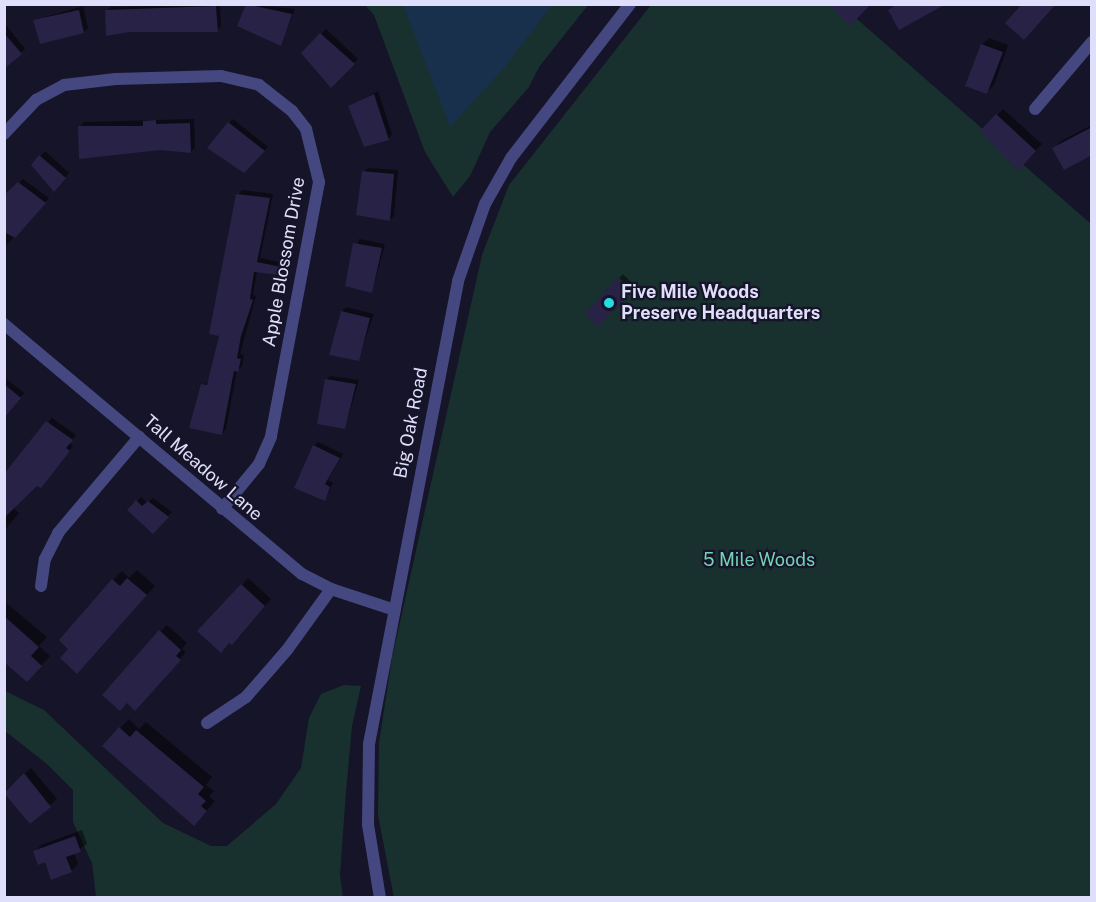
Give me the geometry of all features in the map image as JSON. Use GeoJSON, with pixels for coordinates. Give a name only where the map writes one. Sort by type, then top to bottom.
{"type":"FeatureCollection","features":[{"type":"Feature","properties":{"kind":"street","name":"Big Oak Road"},"geometry":{"type":"LineString","coordinates":[[380,897],[366,796],[369,744],[453,304],[468,249],[485,204],[511,158],[630,4]]}},
{"type":"Feature","properties":{"kind":"street"},"geometry":{"type":"LineString","coordinates":[[1035,109],[1092,42]]}},
{"type":"Feature","properties":{"kind":"street","name":"Apple Blossom Drive"},"geometry":{"type":"LineString","coordinates":[[4,134],[36,100],[64,86],[116,79],[221,76],[260,85],[276,96],[306,129],[319,182],[272,437],[259,464],[222,509]]}},
{"type":"Feature","properties":{"kind":"street","name":"Tall Meadow Lane"},"geometry":{"type":"LineString","coordinates":[[4,324],[302,574],[331,589],[395,610]]}},
{"type":"Feature","properties":{"kind":"street"},"geometry":{"type":"LineString","coordinates":[[41,586],[45,559],[58,533],[138,437]]}},
{"type":"Feature","properties":{"kind":"street"},"geometry":{"type":"LineString","coordinates":[[207,723],[246,697],[287,650],[331,589]]}},
{"type":"Feature","properties":{"kind":"green space"},"geometry":{"type":"Polygon","coordinates":[[[365,5],[588,5],[539,67],[529,87],[490,132],[470,176],[453,197],[425,152],[374,15],[365,5]]]}},
{"type":"Feature","properties":{"kind":"green space","name":"5 Mile Woods"},"geometry":{"type":"Polygon","coordinates":[[[651,5],[841,5],[1091,224],[1091,897],[394,898],[378,815],[379,743],[392,658],[482,255],[509,185],[651,5]]]}},
{"type":"Feature","properties":{"kind":"green space"},"geometry":{"type":"Polygon","coordinates":[[[344,685],[361,686],[352,726],[346,791],[340,875],[343,897],[96,897],[92,863],[73,822],[73,790],[47,764],[5,731],[5,691],[44,710],[163,823],[211,846],[227,846],[276,804],[301,768],[309,718],[321,694],[344,685]]]}},
{"type":"Feature","properties":{"kind":"water"},"geometry":{"type":"Polygon","coordinates":[[[403,5],[552,5],[504,68],[450,127],[403,5]]]}},
{"type":"Feature","properties":{"kind":"building"},"geometry":{"type":"Polygon","coordinates":[[[246,4],[292,14],[281,46],[237,26],[246,4]]]}},
{"type":"Feature","properties":{"kind":"building"},"geometry":{"type":"Polygon","coordinates":[[[828,4],[871,4],[850,26],[828,4]]]}},
{"type":"Feature","properties":{"kind":"building"},"geometry":{"type":"Polygon","coordinates":[[[897,4],[946,4],[899,30],[888,10],[897,4]]]}},
{"type":"Feature","properties":{"kind":"building"},"geometry":{"type":"Polygon","coordinates":[[[1022,4],[1056,4],[1024,40],[1005,23],[1022,4]]]}},
{"type":"Feature","properties":{"kind":"building"},"geometry":{"type":"Polygon","coordinates":[[[216,6],[218,32],[129,32],[106,36],[105,10],[216,6]]]}},
{"type":"Feature","properties":{"kind":"building"},"geometry":{"type":"Polygon","coordinates":[[[79,10],[84,33],[40,44],[33,20],[79,10]]]}},
{"type":"Feature","properties":{"kind":"building"},"geometry":{"type":"Polygon","coordinates":[[[4,33],[22,54],[4,69],[4,33]]]}},
{"type":"Feature","properties":{"kind":"building"},"geometry":{"type":"Polygon","coordinates":[[[320,33],[355,64],[331,88],[301,53],[320,33]]]}},
{"type":"Feature","properties":{"kind":"building"},"geometry":{"type":"Polygon","coordinates":[[[981,44],[1003,52],[987,94],[965,86],[981,44]]]}},
{"type":"Feature","properties":{"kind":"building"},"geometry":{"type":"Polygon","coordinates":[[[374,94],[389,140],[364,147],[348,106],[374,94]]]}},
{"type":"Feature","properties":{"kind":"building"},"geometry":{"type":"Polygon","coordinates":[[[996,114],[1036,151],[1018,171],[980,131],[996,114]]]}},
{"type":"Feature","properties":{"kind":"building"},"geometry":{"type":"Polygon","coordinates":[[[156,120],[156,124],[190,123],[191,153],[160,150],[79,159],[78,126],[143,126],[143,121],[156,120]]]}},
{"type":"Feature","properties":{"kind":"building"},"geometry":{"type":"Polygon","coordinates":[[[228,122],[265,151],[244,173],[207,148],[228,122]]]}},
{"type":"Feature","properties":{"kind":"building"},"geometry":{"type":"Polygon","coordinates":[[[1092,127],[1092,155],[1064,170],[1052,148],[1092,127]]]}},
{"type":"Feature","properties":{"kind":"building"},"geometry":{"type":"Polygon","coordinates":[[[39,155],[66,178],[54,192],[31,165],[39,155]]]}},
{"type":"Feature","properties":{"kind":"building"},"geometry":{"type":"Polygon","coordinates":[[[362,171],[394,174],[390,221],[356,215],[362,171]]]}},
{"type":"Feature","properties":{"kind":"building"},"geometry":{"type":"Polygon","coordinates":[[[18,182],[46,203],[15,238],[4,232],[4,195],[18,182]]]}},
{"type":"Feature","properties":{"kind":"building"},"geometry":{"type":"Polygon","coordinates":[[[236,194],[270,198],[257,262],[281,267],[280,275],[254,272],[250,299],[253,300],[241,336],[237,358],[241,359],[238,372],[234,371],[222,435],[189,428],[201,384],[207,385],[219,336],[209,334],[236,194]]]}},
{"type":"Feature","properties":{"kind":"building"},"geometry":{"type":"Polygon","coordinates":[[[353,243],[382,248],[372,293],[345,286],[353,243]]]}},
{"type":"Feature","properties":{"kind":"building","name":"Five Mile Woods Preserve Headquarters"},"geometry":{"type":"Polygon","coordinates":[[[618,277],[633,292],[597,327],[585,314],[618,277]]]}},
{"type":"Feature","properties":{"kind":"building"},"geometry":{"type":"Polygon","coordinates":[[[341,311],[370,318],[359,361],[329,355],[341,311]]]}},
{"type":"Feature","properties":{"kind":"building"},"geometry":{"type":"Polygon","coordinates":[[[325,379],[356,384],[345,429],[317,424],[325,379]]]}},
{"type":"Feature","properties":{"kind":"building"},"geometry":{"type":"Polygon","coordinates":[[[4,384],[21,398],[4,418],[4,384]]]}},
{"type":"Feature","properties":{"kind":"building"},"geometry":{"type":"Polygon","coordinates":[[[46,421],[73,440],[66,448],[70,451],[41,488],[37,486],[4,518],[4,474],[46,421]]]}},
{"type":"Feature","properties":{"kind":"building"},"geometry":{"type":"Polygon","coordinates":[[[313,445],[340,458],[325,484],[330,487],[325,501],[294,488],[313,445]]]}},
{"type":"Feature","properties":{"kind":"building"},"geometry":{"type":"Polygon","coordinates":[[[136,500],[142,506],[148,501],[169,517],[153,534],[127,510],[136,500]]]}},
{"type":"Feature","properties":{"kind":"building"},"geometry":{"type":"Polygon","coordinates":[[[127,578],[147,595],[77,674],[60,658],[68,649],[59,640],[112,579],[120,586],[127,578]]]}},
{"type":"Feature","properties":{"kind":"building"},"geometry":{"type":"Polygon","coordinates":[[[241,584],[265,606],[232,645],[229,643],[221,653],[197,631],[241,584]]]}},
{"type":"Feature","properties":{"kind":"building"},"geometry":{"type":"Polygon","coordinates":[[[4,616],[39,647],[31,656],[42,666],[27,682],[4,662],[4,616]]]}},
{"type":"Feature","properties":{"kind":"building"},"geometry":{"type":"Polygon","coordinates":[[[159,630],[181,650],[176,656],[181,660],[135,711],[127,703],[120,711],[102,695],[159,630]]]}},
{"type":"Feature","properties":{"kind":"building"},"geometry":{"type":"Polygon","coordinates":[[[119,727],[130,737],[136,730],[204,787],[198,794],[206,801],[201,806],[207,811],[194,826],[102,746],[119,727]]]}},
{"type":"Feature","properties":{"kind":"building"},"geometry":{"type":"Polygon","coordinates":[[[24,773],[51,807],[30,824],[4,793],[24,773]]]}},
{"type":"Feature","properties":{"kind":"building"},"geometry":{"type":"Polygon","coordinates":[[[75,836],[81,852],[66,857],[72,872],[51,880],[45,862],[38,865],[33,851],[75,836]]]}},
{"type":"Feature","properties":{"kind":"place","name":"Five Mile Woods Preserve Headquarters"},"geometry":{"type":"Point","coordinates":[609,303]}}]}
